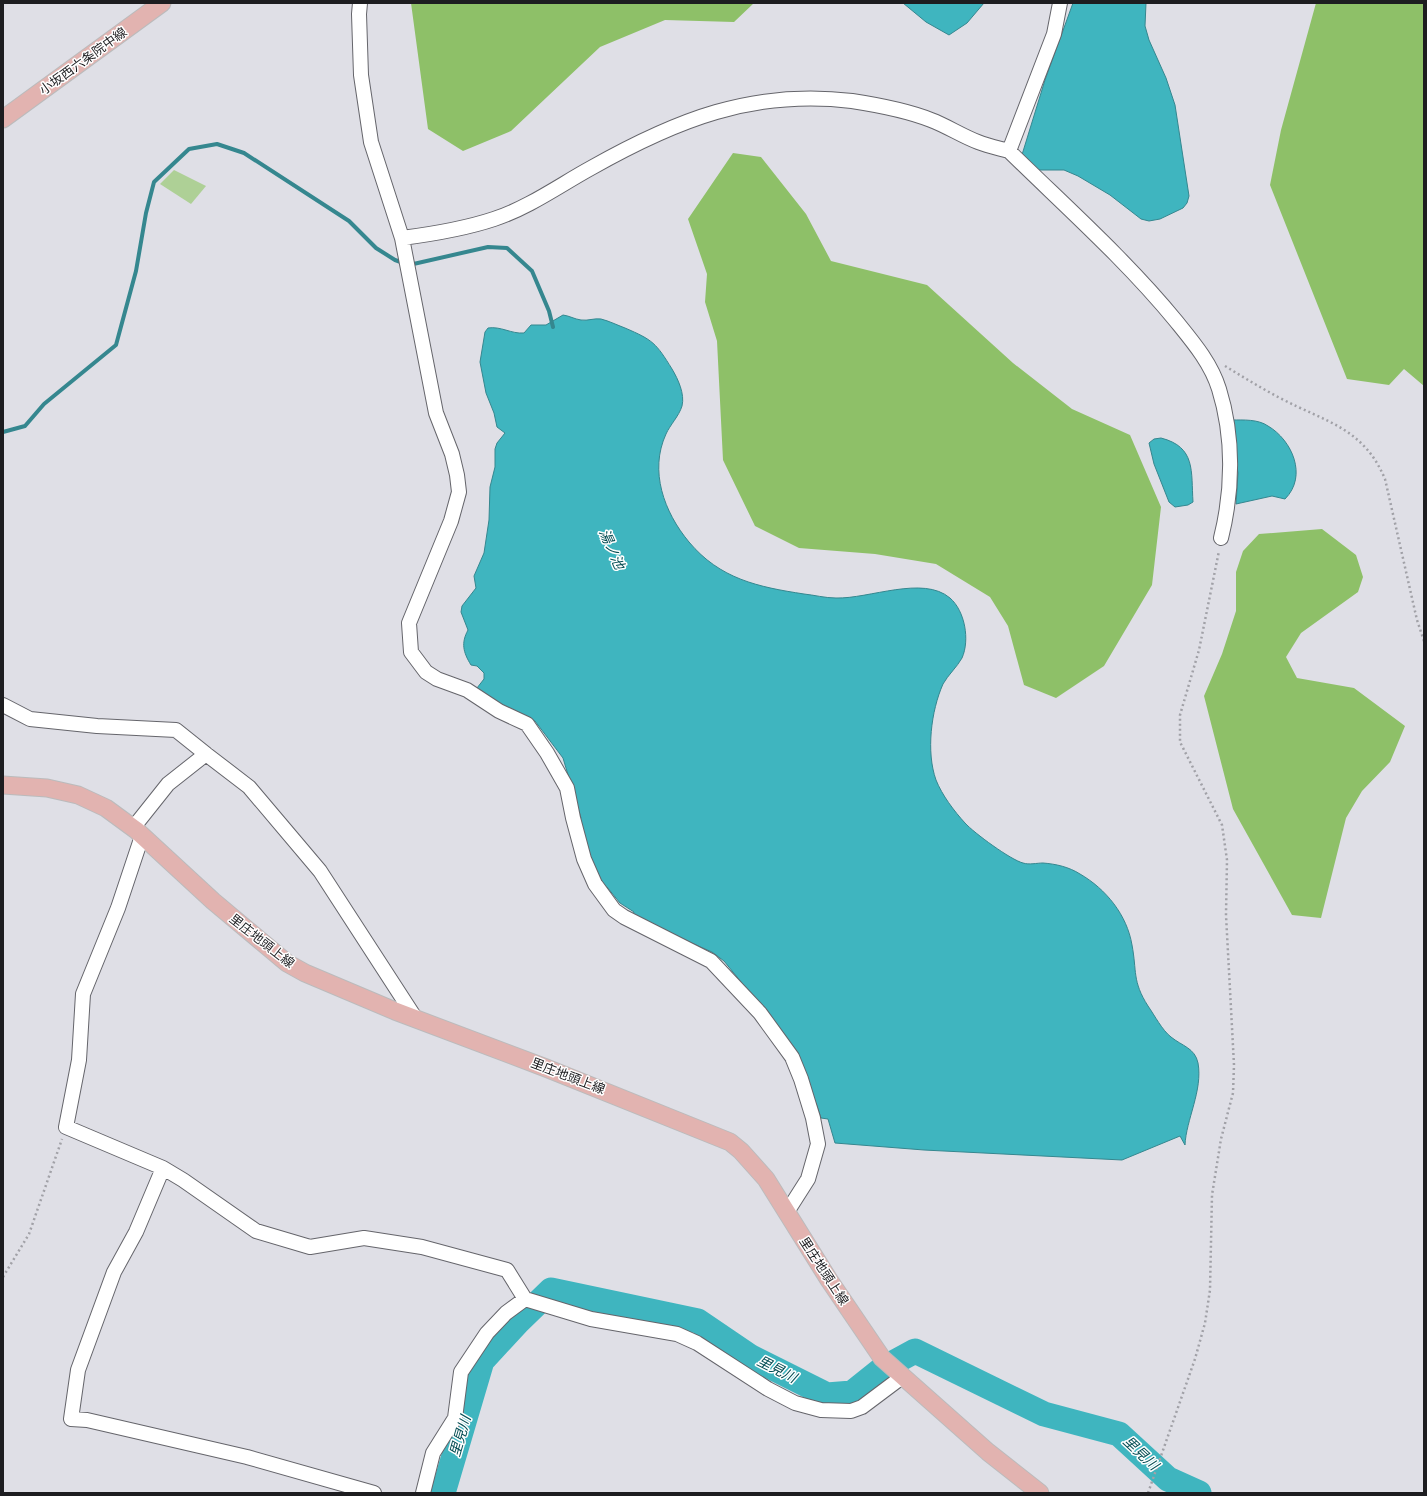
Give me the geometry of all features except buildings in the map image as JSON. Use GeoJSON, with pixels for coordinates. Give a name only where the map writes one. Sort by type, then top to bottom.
{"type":"FeatureCollection","features":[{"type":"Feature","properties":{"kind":"main road","name":"小坂西六条院中線"},"geometry":{"type":"LineString","coordinates":[[3,119],[162,3]]}},
{"type":"Feature","properties":{"kind":"main road","name":"里庄地頭上線"},"geometry":{"type":"LineString","coordinates":[[3,785],[47,788],[78,795],[106,808],[138,832],[213,901],[287,963],[329,985],[553,1070],[730,1142],[741,1151],[766,1179],[882,1358],[988,1452],[1040,1493]]}},
{"type":"Feature","properties":{"kind":"street"},"geometry":{"type":"LineString","coordinates":[[360,3],[361,75],[371,142],[402,238],[436,414],[452,454],[459,492],[451,521],[409,623],[411,652],[426,672],[436,679],[467,690],[499,711],[528,724],[567,788],[572,818],[584,859],[594,884],[614,910],[624,917],[712,961],[760,1013],[792,1056],[802,1079],[813,1118],[818,1144],[808,1179],[787,1212]]}},
{"type":"Feature","properties":{"kind":"street"},"geometry":{"type":"LineString","coordinates":[[1009,151],[1054,34],[1060,3]]}},
{"type":"Feature","properties":{"kind":"street"},"geometry":{"type":"LineString","coordinates":[[402,238],[441,233],[495,219],[534,200],[636,142],[702,116],[742,104],[794,99],[851,101],[896,109],[930,119],[978,142],[1009,151],[1152,291],[1202,352],[1219,388],[1227,426],[1230,464],[1228,510],[1221,538]]}},
{"type":"Feature","properties":{"kind":"street"},"geometry":{"type":"LineString","coordinates":[[3,705],[30,719],[176,730],[249,788],[320,871],[416,1018]]}},
{"type":"Feature","properties":{"kind":"street"},"geometry":{"type":"LineString","coordinates":[[206,754],[168,784],[138,832],[118,908],[83,994],[79,1060],[66,1127],[163,1168],[183,1180],[256,1231],[310,1247],[364,1238],[422,1247],[507,1270],[526,1300],[556,1307],[591,1319],[677,1334],[697,1342],[768,1389],[796,1403],[821,1410],[851,1411],[862,1407],[899,1374]]}},
{"type":"Feature","properties":{"kind":"street"},"geometry":{"type":"LineString","coordinates":[[163,1168],[136,1232],[114,1272],[81,1362],[71,1419],[87,1420],[247,1457],[374,1493]]}},
{"type":"Feature","properties":{"kind":"street"},"geometry":{"type":"LineString","coordinates":[[423,1493],[433,1454],[455,1418],[461,1372],[487,1333],[506,1313],[526,1300]]}},
{"type":"Feature","properties":{"kind":"path"},"geometry":{"type":"LineString","coordinates":[[1202,352],[1281,398],[1335,423],[1364,444],[1378,462],[1386,479],[1424,641]]}},
{"type":"Feature","properties":{"kind":"path"},"geometry":{"type":"LineString","coordinates":[[1148,1493],[1205,1323],[1210,1290],[1212,1195],[1221,1139],[1233,1094],[1234,1065],[1226,915],[1227,860],[1222,825],[1180,742],[1180,715],[1199,650],[1221,538]]}},
{"type":"Feature","properties":{"kind":"path"},"geometry":{"type":"LineString","coordinates":[[3,1276],[29,1234],[66,1127]]}},
{"type":"Feature","properties":{"kind":"green space"},"geometry":{"type":"Polygon","coordinates":[[[411,3],[754,3],[734,22],[665,20],[600,47],[511,131],[463,151],[428,129],[411,3]]]}},
{"type":"Feature","properties":{"kind":"green space"},"geometry":{"type":"Polygon","coordinates":[[[1316,3],[1424,3],[1424,386],[1404,369],[1389,385],[1347,379],[1270,185],[1281,130],[1316,3]]]}},
{"type":"Feature","properties":{"kind":"green space"},"geometry":{"type":"Polygon","coordinates":[[[733,153],[761,157],[806,214],[831,261],[927,285],[1013,363],[1072,409],[1130,435],[1161,507],[1152,585],[1104,666],[1056,698],[1024,685],[1008,626],[990,597],[936,564],[875,554],[799,548],[755,526],[723,460],[717,341],[705,302],[707,274],[688,219],[733,153]]]}},
{"type":"Feature","properties":{"kind":"green space"},"geometry":{"type":"Polygon","coordinates":[[[174,170],[206,186],[191,204],[160,184],[174,170]]]}},
{"type":"Feature","properties":{"kind":"green space"},"geometry":{"type":"Polygon","coordinates":[[[1322,529],[1356,555],[1363,577],[1358,592],[1301,633],[1286,657],[1297,678],[1354,688],[1405,726],[1390,762],[1362,791],[1346,818],[1321,918],[1292,915],[1233,809],[1204,696],[1222,654],[1236,611],[1236,572],[1243,551],[1259,534],[1322,529]]]}},
{"type":"Feature","properties":{"kind":"water"},"geometry":{"type":"Polygon","coordinates":[[[903,3],[984,3],[967,23],[949,35],[926,22],[903,3]]]}},
{"type":"Feature","properties":{"kind":"water"},"geometry":{"type":"Polygon","coordinates":[[[1073,3],[1146,3],[1145,26],[1149,40],[1166,78],[1175,105],[1189,196],[1187,203],[1183,208],[1160,219],[1149,221],[1141,219],[1110,195],[1078,176],[1064,170],[1039,170],[1021,158],[1045,80],[1073,3]]]}},
{"type":"Feature","properties":{"kind":"water","name":"湯ノ池"},"geometry":{"type":"Polygon","coordinates":[[[563,315],[581,320],[601,319],[648,339],[662,353],[677,377],[683,401],[681,410],[666,434],[661,448],[659,477],[666,504],[672,518],[689,542],[701,555],[714,565],[727,573],[756,584],[828,598],[849,597],[911,588],[925,588],[939,591],[950,598],[955,604],[965,626],[966,643],[962,658],[943,684],[935,706],[931,732],[931,757],[936,780],[945,797],[961,818],[976,833],[993,846],[1017,861],[1023,863],[1053,864],[1076,872],[1098,887],[1114,904],[1125,923],[1129,934],[1139,990],[1165,1031],[1171,1037],[1188,1048],[1194,1054],[1198,1063],[1198,1084],[1188,1125],[1185,1145],[1180,1136],[1122,1160],[924,1150],[835,1143],[828,1119],[821,1118],[816,1103],[810,1103],[755,999],[724,961],[712,952],[632,917],[634,912],[620,903],[607,887],[603,890],[577,824],[581,818],[563,758],[535,721],[488,698],[477,688],[484,679],[484,673],[477,666],[471,665],[466,656],[464,639],[468,630],[461,612],[462,606],[476,588],[474,576],[484,553],[489,520],[490,487],[495,467],[495,449],[497,443],[505,433],[497,427],[494,413],[486,393],[480,362],[485,332],[488,328],[493,328],[524,333],[531,325],[546,325],[563,315]]]}},
{"type":"Feature","properties":{"kind":"water"},"geometry":{"type":"Polygon","coordinates":[[[1232,420],[1250,420],[1260,422],[1277,432],[1284,440],[1290,449],[1296,469],[1292,490],[1285,499],[1272,496],[1236,504],[1238,473],[1234,449],[1232,420]]]}},
{"type":"Feature","properties":{"kind":"water"},"geometry":{"type":"Polygon","coordinates":[[[1161,438],[1180,447],[1186,454],[1191,470],[1193,502],[1188,505],[1175,507],[1169,502],[1154,464],[1149,443],[1154,439],[1161,438]]]}},
{"type":"Feature","properties":{"kind":"waterway"},"geometry":{"type":"LineString","coordinates":[[3,432],[25,426],[44,404],[116,345],[136,271],[146,213],[154,182],[189,149],[217,144],[244,153],[349,221],[376,248],[395,260],[409,265],[488,247],[507,248],[532,271],[549,311],[553,327]]}},
{"type":"Feature","properties":{"kind":"waterway","name":"里見川"},"geometry":{"type":"LineString","coordinates":[[443,1493],[482,1361],[518,1322],[551,1290],[698,1321],[751,1357],[827,1395],[852,1393],[882,1369],[915,1351],[1044,1414],[1119,1434],[1168,1479],[1199,1493]]}}]}
